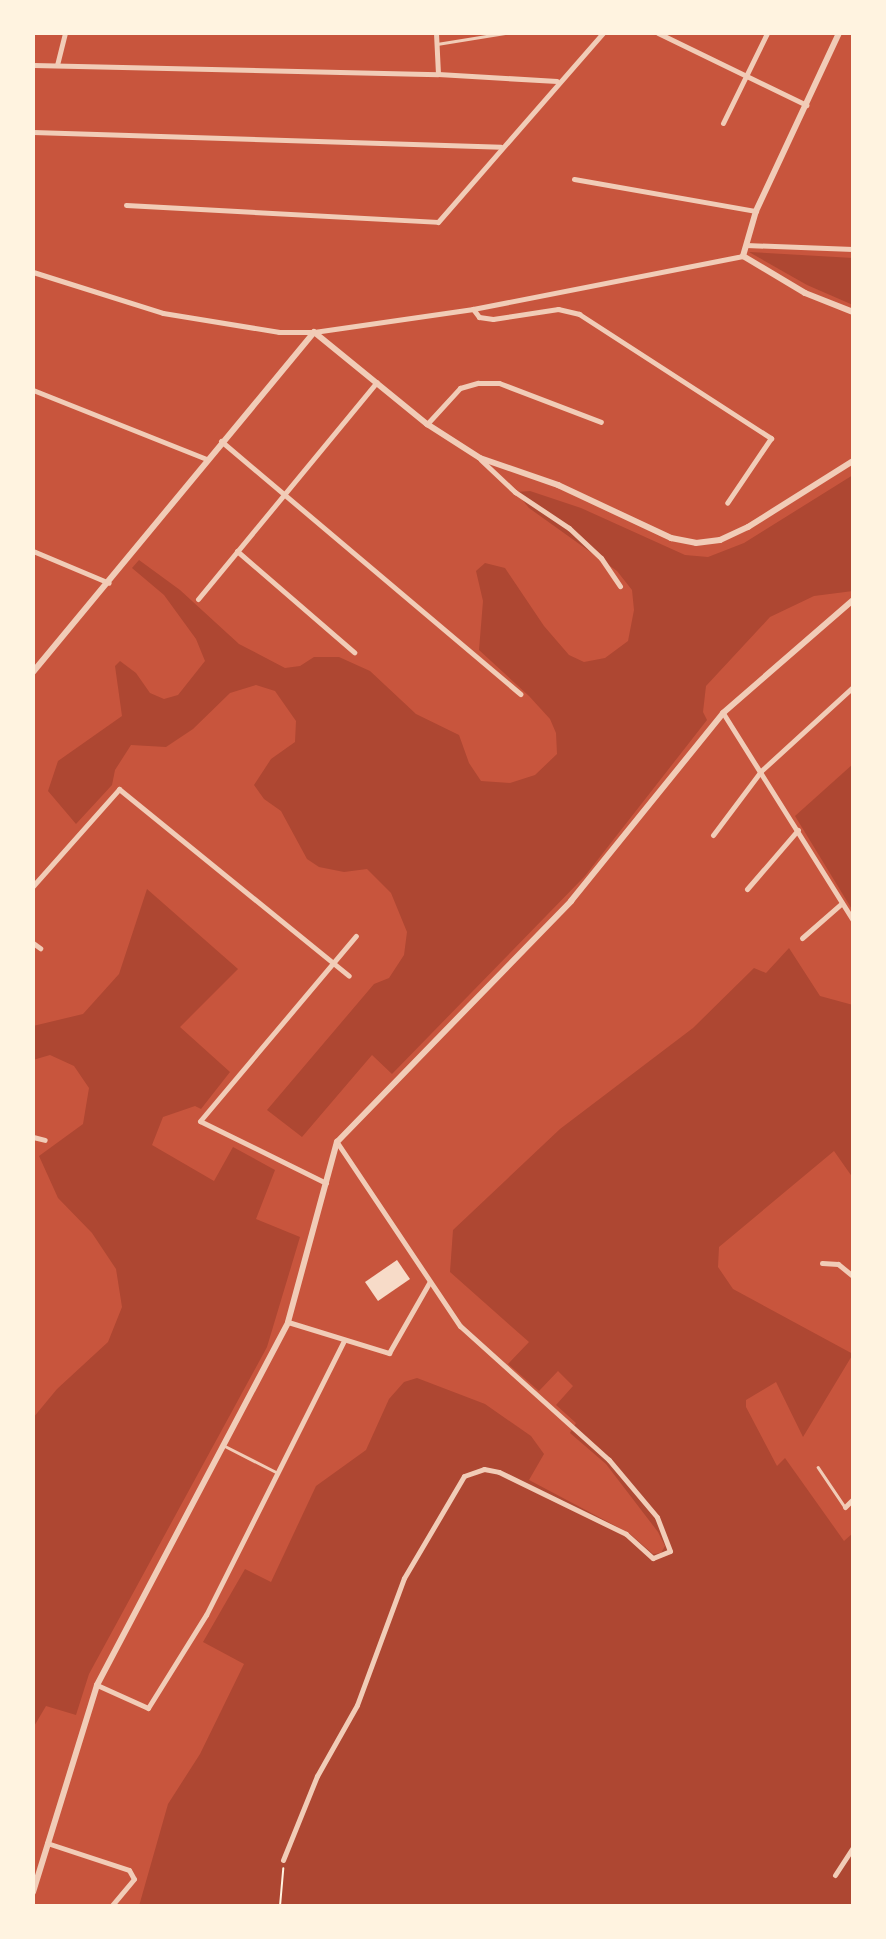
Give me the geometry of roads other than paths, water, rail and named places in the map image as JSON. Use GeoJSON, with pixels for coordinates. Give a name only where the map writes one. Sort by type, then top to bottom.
{"type":"FeatureCollection","features":[{"type":"Feature","properties":{"kind":"street"},"geometry":{"type":"LineString","coordinates":[[57,65],[65,33]]}},
{"type":"Feature","properties":{"kind":"street"},"geometry":{"type":"LineString","coordinates":[[436,33],[438,74]]}},
{"type":"Feature","properties":{"kind":"street"},"geometry":{"type":"LineString","coordinates":[[126,205],[438,222],[557,80],[603,33]]}},
{"type":"Feature","properties":{"kind":"street"},"geometry":{"type":"LineString","coordinates":[[658,33],[806,105]]}},
{"type":"Feature","properties":{"kind":"street"},"geometry":{"type":"LineString","coordinates":[[723,123],[767,33]]}},
{"type":"Feature","properties":{"kind":"street"},"geometry":{"type":"LineString","coordinates":[[743,256],[756,211],[839,33]]}},
{"type":"Feature","properties":{"kind":"street"},"geometry":{"type":"LineString","coordinates":[[33,65],[438,74],[557,80]]}},
{"type":"Feature","properties":{"kind":"street"},"geometry":{"type":"LineString","coordinates":[[33,132],[501,148]]}},
{"type":"Feature","properties":{"kind":"street"},"geometry":{"type":"LineString","coordinates":[[574,178],[756,211]]}},
{"type":"Feature","properties":{"kind":"street"},"geometry":{"type":"LineString","coordinates":[[746,245],[853,249]]}},
{"type":"Feature","properties":{"kind":"street"},"geometry":{"type":"LineString","coordinates":[[33,272],[163,313],[279,332],[314,332],[473,309],[743,256],[805,293],[853,312]]}},
{"type":"Feature","properties":{"kind":"street"},"geometry":{"type":"LineString","coordinates":[[473,309],[479,317],[493,319],[558,309],[579,314],[771,438],[727,503]]}},
{"type":"Feature","properties":{"kind":"street"},"geometry":{"type":"LineString","coordinates":[[314,332],[427,424],[480,458],[515,492],[569,528],[601,558],[620,586]]}},
{"type":"Feature","properties":{"kind":"street"},"geometry":{"type":"LineString","coordinates":[[33,672],[109,583],[206,459],[314,332]]}},
{"type":"Feature","properties":{"kind":"street"},"geometry":{"type":"LineString","coordinates":[[198,599],[286,496],[377,382]]}},
{"type":"Feature","properties":{"kind":"street"},"geometry":{"type":"LineString","coordinates":[[427,424],[460,388],[478,383],[499,383],[601,422]]}},
{"type":"Feature","properties":{"kind":"street"},"geometry":{"type":"LineString","coordinates":[[33,390],[206,459]]}},
{"type":"Feature","properties":{"kind":"street"},"geometry":{"type":"LineString","coordinates":[[221,441],[520,694]]}},
{"type":"Feature","properties":{"kind":"street"},"geometry":{"type":"LineString","coordinates":[[480,458],[558,485],[671,538],[696,543],[719,540],[748,527],[853,461]]}},
{"type":"Feature","properties":{"kind":"street"},"geometry":{"type":"LineString","coordinates":[[33,551],[109,583]]}},
{"type":"Feature","properties":{"kind":"street"},"geometry":{"type":"LineString","coordinates":[[237,551],[354,652]]}},
{"type":"Feature","properties":{"kind":"street"},"geometry":{"type":"LineString","coordinates":[[33,1892],[97,1685],[288,1322],[337,1142],[571,901],[723,713],[853,600]]}},
{"type":"Feature","properties":{"kind":"street"},"geometry":{"type":"LineString","coordinates":[[713,835],[761,771],[824,709],[853,687]]}},
{"type":"Feature","properties":{"kind":"street"},"geometry":{"type":"LineString","coordinates":[[723,713],[799,830],[853,920]]}},
{"type":"Feature","properties":{"kind":"street"},"geometry":{"type":"LineString","coordinates":[[33,886],[119,789],[349,976]]}},
{"type":"Feature","properties":{"kind":"street"},"geometry":{"type":"LineString","coordinates":[[747,889],[799,830]]}},
{"type":"Feature","properties":{"kind":"street"},"geometry":{"type":"LineString","coordinates":[[802,938],[842,903]]}},
{"type":"Feature","properties":{"kind":"street"},"geometry":{"type":"LineString","coordinates":[[326,1183],[200,1121],[356,936]]}},
{"type":"Feature","properties":{"kind":"street"},"geometry":{"type":"LineString","coordinates":[[33,943],[40,948]]}},
{"type":"Feature","properties":{"kind":"street"},"geometry":{"type":"LineString","coordinates":[[33,1136],[45,1140]]}},
{"type":"Feature","properties":{"kind":"street"},"geometry":{"type":"LineString","coordinates":[[283,1860],[317,1776],[357,1705],[404,1578],[455,1484],[464,1476],[484,1469],[499,1472],[614,1528],[653,1558],[670,1551],[657,1517],[609,1460],[460,1326],[337,1142]]}},
{"type":"Feature","properties":{"kind":"street"},"geometry":{"type":"LineString","coordinates":[[822,1263],[838,1264],[853,1276]]}},
{"type":"Feature","properties":{"kind":"street"},"geometry":{"type":"LineString","coordinates":[[288,1322],[389,1353],[429,1283]]}},
{"type":"Feature","properties":{"kind":"street"},"geometry":{"type":"LineString","coordinates":[[97,1685],[148,1707],[206,1615],[344,1341]]}},
{"type":"Feature","properties":{"kind":"street"},"geometry":{"type":"LineString","coordinates":[[845,1507],[853,1499]]}},
{"type":"Feature","properties":{"kind":"street"},"geometry":{"type":"LineString","coordinates":[[47,1843],[129,1870],[134,1879],[111,1906]]}},
{"type":"Feature","properties":{"kind":"street"},"geometry":{"type":"LineString","coordinates":[[835,1875],[853,1847]]}},
{"type":"Feature","properties":{"kind":"lane"},"geometry":{"type":"LineString","coordinates":[[437,44],[506,33]]}},
{"type":"Feature","properties":{"kind":"lane"},"geometry":{"type":"LineString","coordinates":[[225,1446],[278,1473]]}},
{"type":"Feature","properties":{"kind":"lane"},"geometry":{"type":"LineString","coordinates":[[818,1467],[845,1507]]}}]}
